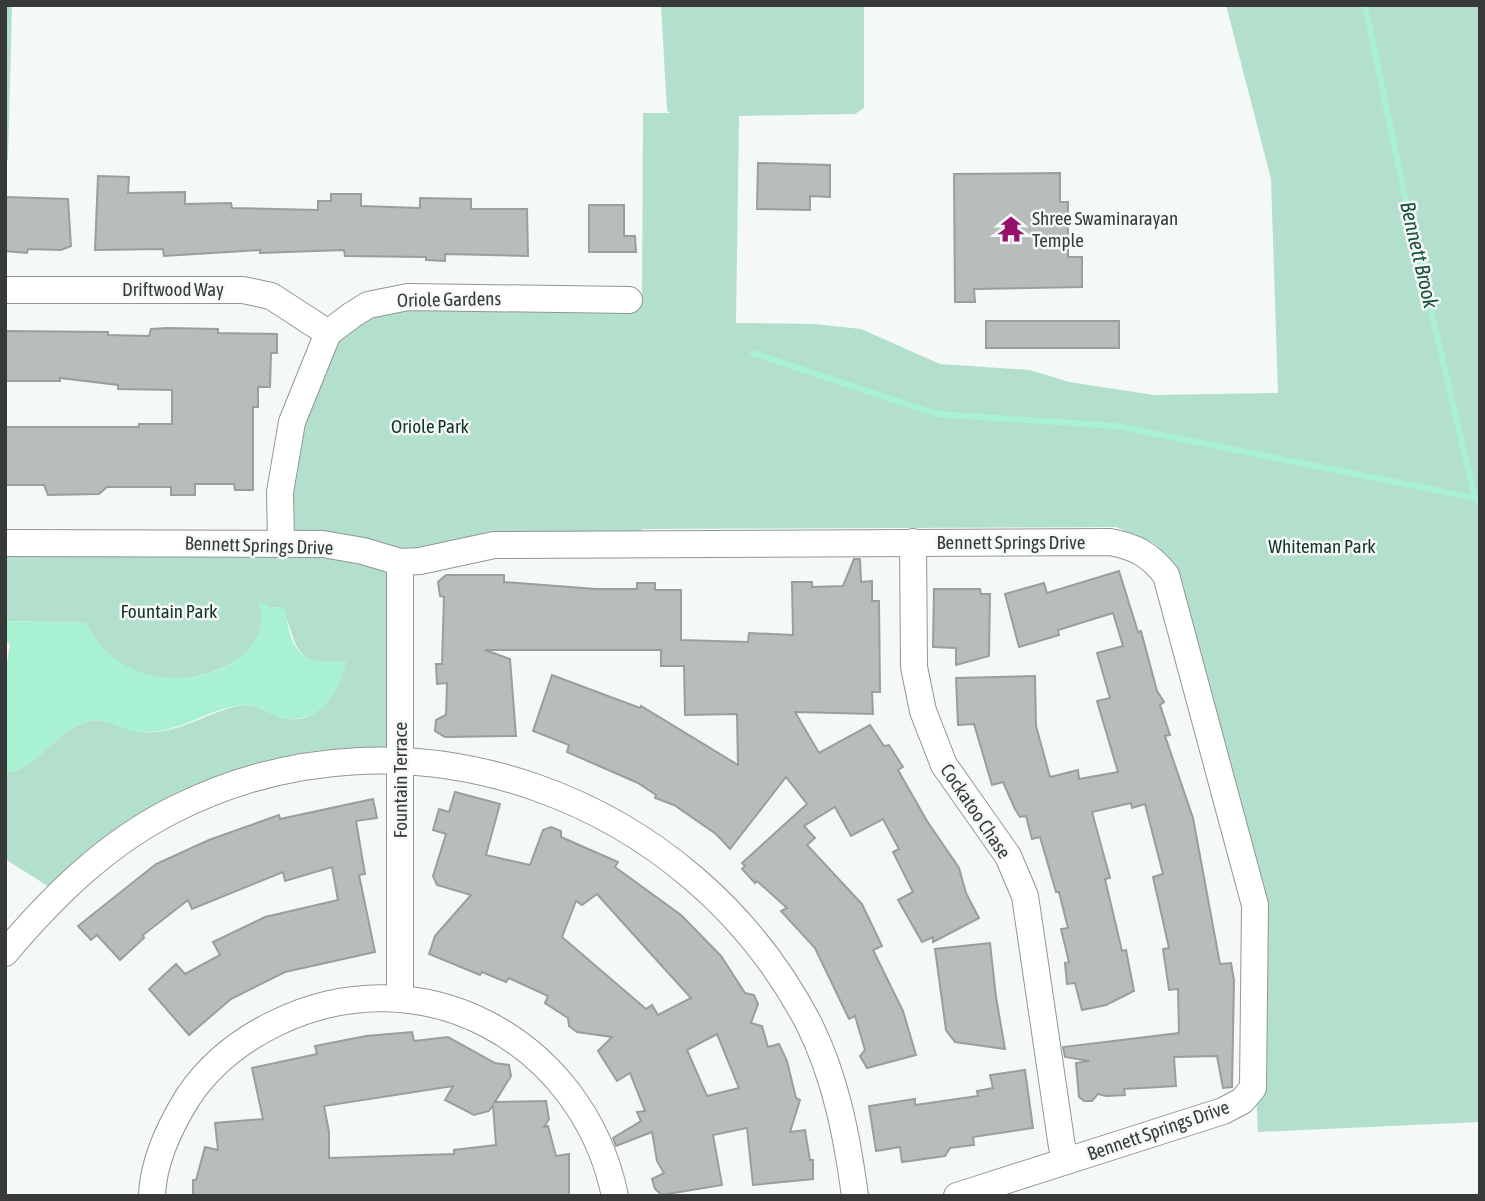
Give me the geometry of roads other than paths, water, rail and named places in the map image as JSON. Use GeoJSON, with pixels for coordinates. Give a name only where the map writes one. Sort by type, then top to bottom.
{"type":"FeatureCollection","features":[{"type":"Feature","properties":{"kind":"street","name":"Driftwood Way"},"geometry":{"type":"LineString","coordinates":[[5,290],[243,290],[271,296],[328,333]]}},
{"type":"Feature","properties":{"kind":"street","name":"Oriole Gardens"},"geometry":{"type":"LineString","coordinates":[[328,333],[368,305],[387,299],[430,297],[629,300]]}},
{"type":"Feature","properties":{"kind":"street"},"geometry":{"type":"LineString","coordinates":[[281,543],[280,492],[292,422],[328,333]]}},
{"type":"Feature","properties":{"kind":"street","name":"Cockatoo Chase"},"geometry":{"type":"LineString","coordinates":[[913,542],[914,667],[923,711],[944,765],[1008,856],[1025,895],[1062,1147],[1069,1160]]}},
{"type":"Feature","properties":{"kind":"street","name":"Bennett Springs Drive"},"geometry":{"type":"LineString","coordinates":[[5,543],[323,544],[363,551],[400,562],[420,561],[494,545],[1110,542],[1133,546],[1149,555],[1166,575],[1255,905],[1253,1088],[1242,1101],[1223,1111],[957,1196]]}},
{"type":"Feature","properties":{"kind":"street","name":"Fountain Terrace"},"geometry":{"type":"LineString","coordinates":[[400,562],[400,998]]}},
{"type":"Feature","properties":{"kind":"street"},"geometry":{"type":"LineString","coordinates":[[5,953],[59,893],[92,863],[173,809],[237,783],[310,765],[400,762],[469,770],[543,788],[614,822],[677,863],[708,888],[762,951],[809,1025],[823,1058],[846,1133],[855,1196]]}},
{"type":"Feature","properties":{"kind":"street"},"geometry":{"type":"LineString","coordinates":[[152,1196],[161,1150],[177,1115],[197,1084],[222,1058],[252,1035],[325,1004],[400,998],[458,1012],[489,1025],[517,1041],[538,1059],[576,1100],[592,1126],[606,1159],[615,1196]]}},
{"type":"Feature","properties":{"kind":"waterway","name":"Bennett Brook"},"geometry":{"type":"LineString","coordinates":[[1365,5],[1410,221],[1475,498],[1480,503]]}},
{"type":"Feature","properties":{"kind":"waterway"},"geometry":{"type":"LineString","coordinates":[[753,353],[937,414],[1116,426],[1475,498]]}},
{"type":"Feature","properties":{"kind":"place","name":"Shree Swaminarayan Temple"},"geometry":{"type":"Point","coordinates":[1011,229]}},
{"type":"Feature","properties":{"kind":"park label","name":"Oriole Park"},"geometry":{"type":"Point","coordinates":[430,426]}},
{"type":"Feature","properties":{"kind":"park label","name":"Whiteman Park"},"geometry":{"type":"Point","coordinates":[1322,546]}},
{"type":"Feature","properties":{"kind":"park label","name":"Fountain Park"},"geometry":{"type":"Point","coordinates":[169,611]}}]}
